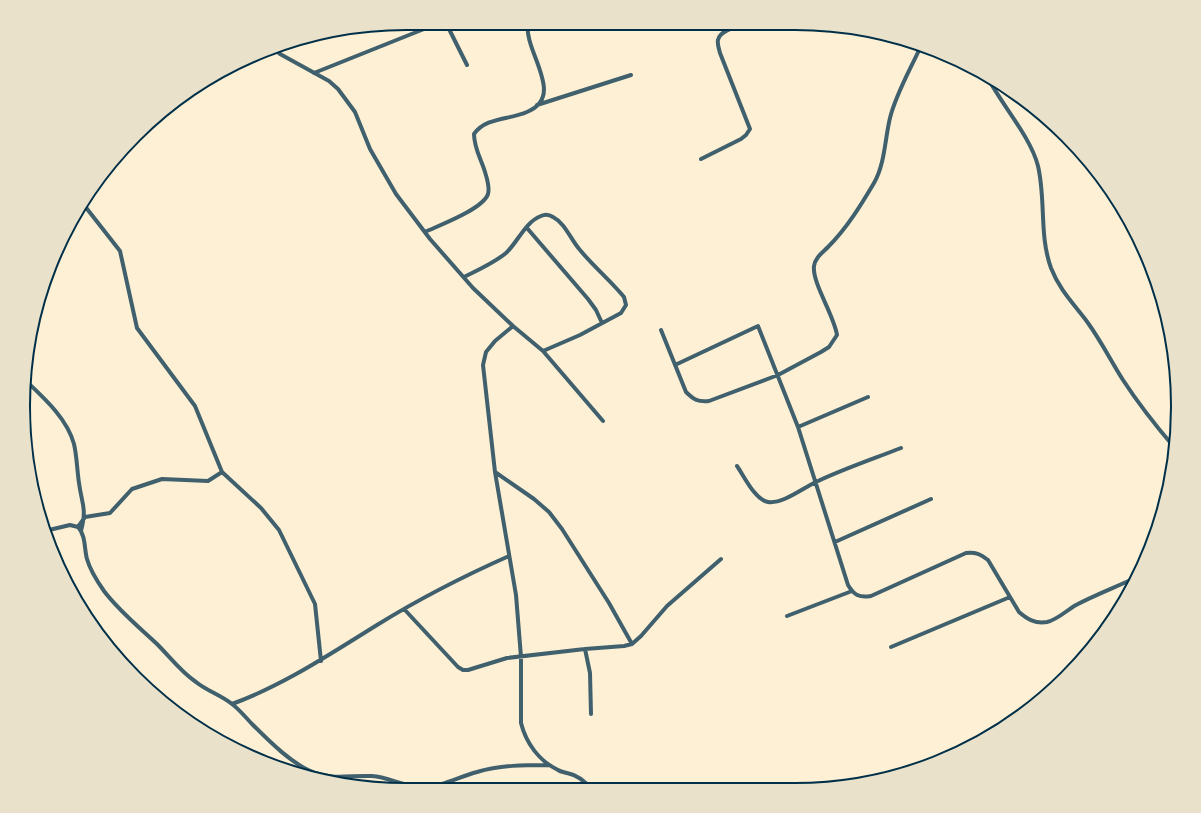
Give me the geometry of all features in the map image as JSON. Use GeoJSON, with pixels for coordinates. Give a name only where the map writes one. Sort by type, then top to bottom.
{"type":"FeatureCollection","features":[{"type":"Feature","properties":{"kind":"street"},"geometry":{"type":"LineString","coordinates":[[314,73],[422,30]]}},
{"type":"Feature","properties":{"kind":"street"},"geometry":{"type":"LineString","coordinates":[[450,30],[467,65]]}},
{"type":"Feature","properties":{"kind":"street"},"geometry":{"type":"LineString","coordinates":[[529,30],[530,44],[542,76],[544,86],[543,96],[537,106]]}},
{"type":"Feature","properties":{"kind":"street"},"geometry":{"type":"LineString","coordinates":[[701,159],[741,139],[746,135],[750,128],[720,53],[717,41],[719,36],[727,30]]}},
{"type":"Feature","properties":{"kind":"street"},"geometry":{"type":"LineString","coordinates":[[661,330],[686,392],[693,399],[700,402],[709,401],[778,375],[829,347],[837,335],[836,327],[816,281],[814,265],[816,259],[837,238],[876,180],[881,165],[892,108],[919,51]]}},
{"type":"Feature","properties":{"kind":"street"},"geometry":{"type":"LineString","coordinates":[[279,53],[329,81],[338,89],[355,112],[370,150],[396,194],[425,232],[473,288],[513,326],[533,341],[543,351],[604,421]]}},
{"type":"Feature","properties":{"kind":"street"},"geometry":{"type":"LineString","coordinates":[[425,232],[474,209],[483,202],[488,194],[488,184],[485,170],[474,144],[474,134],[478,128],[484,124],[528,112],[537,106],[630,75]]}},
{"type":"Feature","properties":{"kind":"street"},"geometry":{"type":"LineString","coordinates":[[995,87],[1030,146],[1038,164],[1042,186],[1042,215],[1045,245],[1055,277],[1077,311],[1088,323],[1124,381],[1169,441]]}},
{"type":"Feature","properties":{"kind":"street"},"geometry":{"type":"LineString","coordinates":[[86,208],[120,251],[137,328],[196,406],[222,472],[261,508],[279,530],[315,604],[321,661]]}},
{"type":"Feature","properties":{"kind":"street"},"geometry":{"type":"LineString","coordinates":[[464,277],[494,262],[505,254],[532,222],[542,215],[554,217],[562,225],[579,249],[624,297],[626,305],[622,313],[543,351]]}},
{"type":"Feature","properties":{"kind":"street"},"geometry":{"type":"LineString","coordinates":[[527,228],[588,299],[596,310],[602,323]]}},
{"type":"Feature","properties":{"kind":"street"},"geometry":{"type":"LineString","coordinates":[[513,326],[495,341],[486,352],[483,365],[495,472],[516,595],[522,656],[521,713],[523,732],[540,758],[559,771],[579,777],[585,783]]}},
{"type":"Feature","properties":{"kind":"street"},"geometry":{"type":"LineString","coordinates":[[675,365],[758,326],[798,427],[848,585],[857,595],[863,597],[871,596],[966,553],[974,552],[981,554],[988,560],[1019,612],[1025,618],[1032,621],[1048,622],[1076,605],[1128,581]]}},
{"type":"Feature","properties":{"kind":"street"},"geometry":{"type":"LineString","coordinates":[[31,386],[60,417],[74,442],[85,509],[85,517],[80,529],[87,559],[104,591],[115,604],[196,683],[222,696],[286,755],[302,767],[312,771]]}},
{"type":"Feature","properties":{"kind":"street"},"geometry":{"type":"LineString","coordinates":[[798,427],[868,397]]}},
{"type":"Feature","properties":{"kind":"street"},"geometry":{"type":"LineString","coordinates":[[737,466],[755,493],[761,499],[768,502],[791,496],[816,482],[901,448]]}},
{"type":"Feature","properties":{"kind":"street"},"geometry":{"type":"LineString","coordinates":[[85,517],[110,513],[132,489],[162,479],[208,481],[222,472]]}},
{"type":"Feature","properties":{"kind":"street"},"geometry":{"type":"LineString","coordinates":[[495,472],[534,499],[549,512],[562,529],[609,603],[632,644]]}},
{"type":"Feature","properties":{"kind":"street"},"geometry":{"type":"LineString","coordinates":[[835,542],[931,499]]}},
{"type":"Feature","properties":{"kind":"street"},"geometry":{"type":"LineString","coordinates":[[51,529],[70,525],[80,529]]}},
{"type":"Feature","properties":{"kind":"street"},"geometry":{"type":"LineString","coordinates":[[232,704],[277,686],[297,673],[321,661],[404,609],[454,582],[509,556]]}},
{"type":"Feature","properties":{"kind":"street"},"geometry":{"type":"LineString","coordinates":[[404,609],[463,670],[468,670],[507,658],[624,646],[632,644],[641,636],[668,606],[721,559]]}},
{"type":"Feature","properties":{"kind":"street"},"geometry":{"type":"LineString","coordinates":[[787,616],[852,591]]}},
{"type":"Feature","properties":{"kind":"street"},"geometry":{"type":"LineString","coordinates":[[891,647],[1010,597]]}},
{"type":"Feature","properties":{"kind":"street"},"geometry":{"type":"LineString","coordinates":[[585,649],[590,673],[591,714]]}},
{"type":"Feature","properties":{"kind":"street"},"geometry":{"type":"LineString","coordinates":[[447,783],[477,772],[502,766],[549,765]]}},
{"type":"Feature","properties":{"kind":"street"},"geometry":{"type":"LineString","coordinates":[[344,778],[372,776],[398,783]]}}]}
